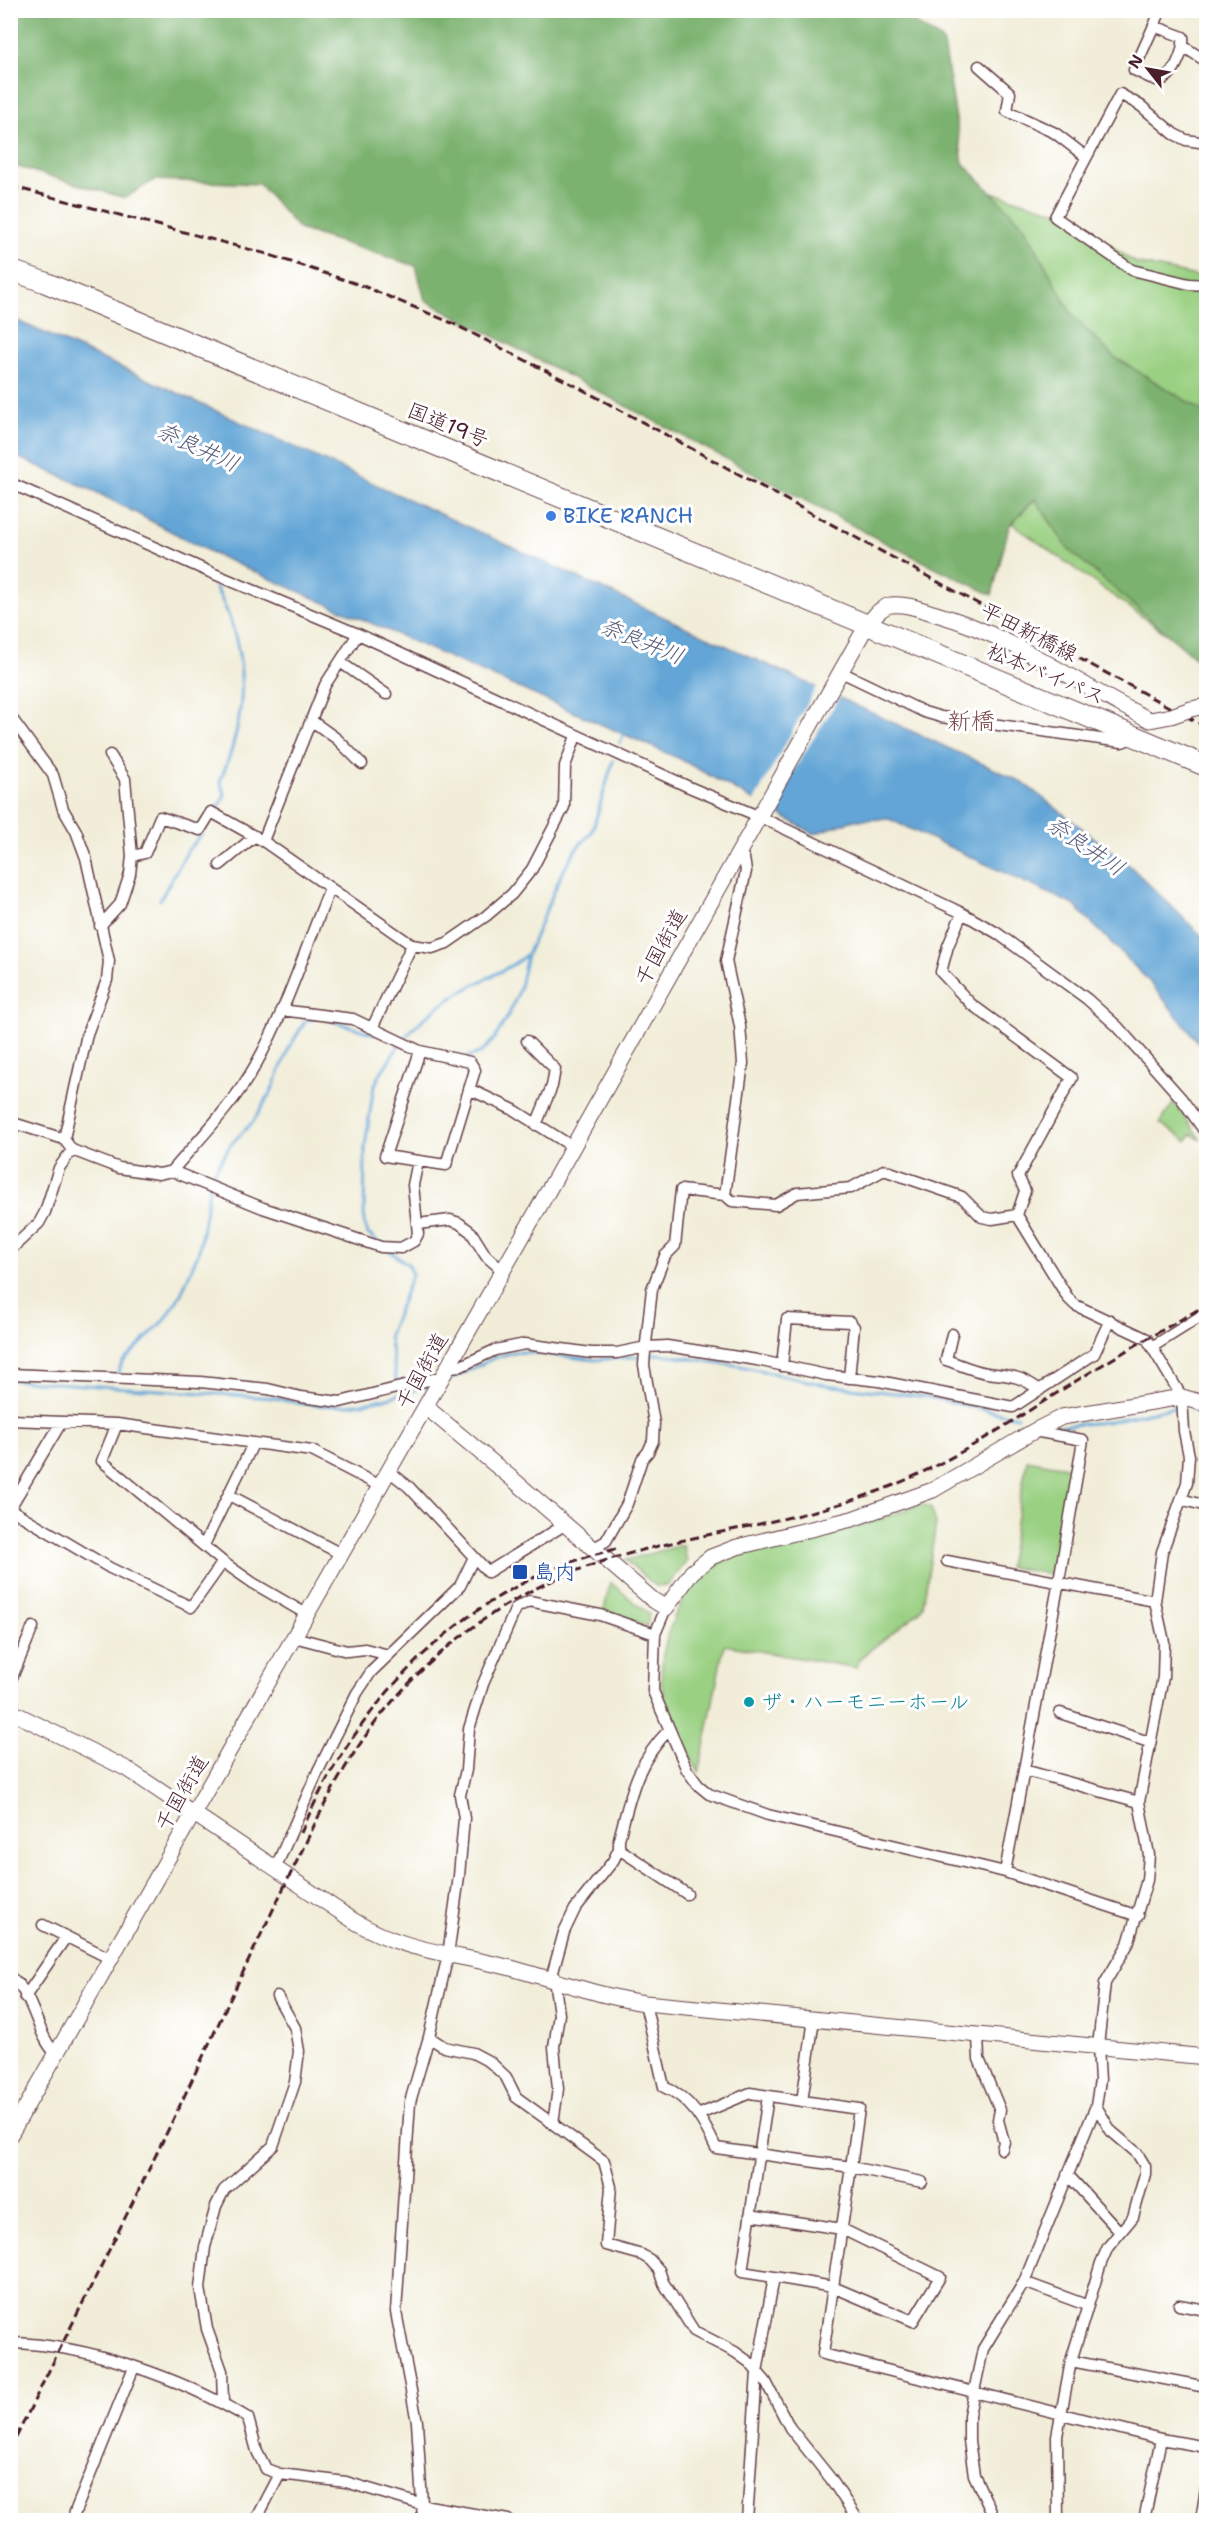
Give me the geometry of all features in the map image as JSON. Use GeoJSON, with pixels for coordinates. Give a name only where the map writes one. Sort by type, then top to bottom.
{"type":"FeatureCollection","features":[{"type":"Feature","properties":{"kind":"highway","name":"国道19号"},"geometry":{"type":"LineString","coordinates":[[10,270],[44,282],[867,625]]}},
{"type":"Feature","properties":{"kind":"highway","name":"松本バイパス"},"geometry":{"type":"LineString","coordinates":[[867,625],[1093,730],[1135,737],[1206,766]]}},
{"type":"Feature","properties":{"kind":"street"},"geometry":{"type":"LineString","coordinates":[[1154,26],[1183,37],[1184,47],[1180,60],[1163,79],[1155,80],[1134,70],[1161,10]]}},
{"type":"Feature","properties":{"kind":"street"},"geometry":{"type":"LineString","coordinates":[[1184,47],[1206,61]]}},
{"type":"Feature","properties":{"kind":"street"},"geometry":{"type":"LineString","coordinates":[[979,66],[1010,93],[1007,111],[1055,133],[1085,156]]}},
{"type":"Feature","properties":{"kind":"street"},"geometry":{"type":"LineString","coordinates":[[1206,143],[1186,140],[1174,134],[1141,106],[1120,94],[1085,156],[1055,217],[1132,270],[1190,284],[1206,285]]}},
{"type":"Feature","properties":{"kind":"street"},"geometry":{"type":"LineString","coordinates":[[10,483],[212,573],[357,634],[576,736],[760,813],[963,913],[997,933],[1087,999],[1118,1027],[1181,1098],[1206,1133]]}},
{"type":"Feature","properties":{"kind":"street","name":"平田新橋線"},"geometry":{"type":"LineString","coordinates":[[867,625],[881,609],[891,605],[908,606],[944,616],[1007,641],[1150,720],[1199,707]]}},
{"type":"Feature","properties":{"kind":"street","name":"千国街道"},"geometry":{"type":"LineString","coordinates":[[10,2135],[308,1616],[837,674],[867,625]]}},
{"type":"Feature","properties":{"kind":"street"},"geometry":{"type":"LineString","coordinates":[[220,865],[259,839],[312,721],[325,685],[357,634]]}},
{"type":"Feature","properties":{"kind":"street"},"geometry":{"type":"LineString","coordinates":[[340,662],[386,694]]}},
{"type":"Feature","properties":{"kind":"street"},"geometry":{"type":"LineString","coordinates":[[837,674],[935,716],[1093,730]]}},
{"type":"Feature","properties":{"kind":"street"},"geometry":{"type":"LineString","coordinates":[[10,716],[53,775],[63,809],[76,831],[86,858],[110,961],[107,980],[87,1034],[64,1139]]}},
{"type":"Feature","properties":{"kind":"street"},"geometry":{"type":"LineString","coordinates":[[312,721],[337,739],[362,764]]}},
{"type":"Feature","properties":{"kind":"street"},"geometry":{"type":"LineString","coordinates":[[132,855],[145,853],[160,817],[200,830],[211,812],[259,839],[412,945],[432,948],[447,943],[486,916],[512,894],[532,869],[564,807],[565,766],[576,736]]}},
{"type":"Feature","properties":{"kind":"street"},"geometry":{"type":"LineString","coordinates":[[100,926],[120,904],[130,874],[132,855],[125,779],[110,755]]}},
{"type":"Feature","properties":{"kind":"street"},"geometry":{"type":"LineString","coordinates":[[725,1195],[744,1063],[740,1026],[726,961],[746,871],[744,858],[738,852]]}},
{"type":"Feature","properties":{"kind":"street"},"geometry":{"type":"LineString","coordinates":[[172,1171],[232,1100],[255,1066],[281,1010],[330,888]]}},
{"type":"Feature","properties":{"kind":"street"},"geometry":{"type":"LineString","coordinates":[[963,913],[948,946],[941,972],[971,1004],[1072,1078],[1018,1176],[1025,1191],[1017,1215]]}},
{"type":"Feature","properties":{"kind":"street"},"geometry":{"type":"LineString","coordinates":[[373,1026],[412,945]]}},
{"type":"Feature","properties":{"kind":"street"},"geometry":{"type":"LineString","coordinates":[[281,1010],[353,1018],[420,1051],[470,1062],[475,1070],[446,1165],[385,1156],[420,1051]]}},
{"type":"Feature","properties":{"kind":"street"},"geometry":{"type":"LineString","coordinates":[[527,1041],[555,1069],[552,1086],[536,1125]]}},
{"type":"Feature","properties":{"kind":"street"},"geometry":{"type":"LineString","coordinates":[[469,1089],[514,1110],[573,1147]]}},
{"type":"Feature","properties":{"kind":"street"},"geometry":{"type":"LineString","coordinates":[[10,1122],[64,1139],[72,1150],[119,1168],[159,1174],[172,1171],[263,1208],[381,1247],[401,1248],[414,1241],[418,1234],[413,1185],[418,1161]]}},
{"type":"Feature","properties":{"kind":"street"},"geometry":{"type":"LineString","coordinates":[[10,1250],[39,1222],[45,1212],[59,1168],[72,1150]]}},
{"type":"Feature","properties":{"kind":"street"},"geometry":{"type":"LineString","coordinates":[[594,1548],[606,1541],[627,1504],[642,1459],[653,1441],[654,1423],[644,1365],[652,1289],[664,1256],[675,1246],[681,1190],[725,1195],[732,1201],[776,1205],[797,1193],[851,1188],[884,1170],[962,1197],[982,1217],[992,1219],[1017,1215]]}},
{"type":"Feature","properties":{"kind":"street"},"geometry":{"type":"LineString","coordinates":[[995,2520],[974,2475],[969,2415],[983,2349],[1024,2282],[1096,2106],[1100,2080],[1098,2046],[1105,1983],[1128,1944],[1147,1880],[1149,1855],[1139,1802],[1163,1677],[1164,1642],[1155,1601],[1162,1552],[1187,1483],[1190,1456],[1184,1431],[1182,1397],[1147,1339],[1075,1305],[1068,1298],[1017,1215]]}},
{"type":"Feature","properties":{"kind":"street"},"geometry":{"type":"LineString","coordinates":[[418,1224],[450,1220],[459,1223],[471,1232],[486,1256],[503,1271]]}},
{"type":"Feature","properties":{"kind":"street"},"geometry":{"type":"LineString","coordinates":[[1152,1347],[1206,1313]]}},
{"type":"Feature","properties":{"kind":"street"},"geometry":{"type":"LineString","coordinates":[[782,1366],[787,1319],[850,1322],[854,1327],[849,1378]]}},
{"type":"Feature","properties":{"kind":"street"},"geometry":{"type":"LineString","coordinates":[[10,1374],[200,1382],[268,1389],[301,1397],[340,1402],[441,1378],[495,1350],[525,1344],[591,1353],[645,1353],[667,1346],[1013,1407],[1094,1354],[1110,1320]]}},
{"type":"Feature","properties":{"kind":"street"},"geometry":{"type":"LineString","coordinates":[[952,1334],[946,1360],[986,1373],[1003,1373],[1023,1377],[1040,1390]]}},
{"type":"Feature","properties":{"kind":"street"},"geometry":{"type":"LineString","coordinates":[[1138,1916],[1005,1872],[768,1815],[709,1794],[698,1785],[687,1770],[653,1691],[655,1634],[666,1608],[692,1572],[711,1557],[737,1547],[852,1519],[933,1490],[1062,1417],[1182,1397],[1206,1404]]}},
{"type":"Feature","properties":{"kind":"street"},"geometry":{"type":"LineString","coordinates":[[426,1407],[653,1600],[666,1608]]}},
{"type":"Feature","properties":{"kind":"street"},"geometry":{"type":"LineString","coordinates":[[10,1420],[117,1424],[312,1451],[380,1486]]}},
{"type":"Feature","properties":{"kind":"street"},"geometry":{"type":"LineString","coordinates":[[61,1423],[10,1508],[110,1568],[191,1607],[223,1562]]}},
{"type":"Feature","properties":{"kind":"street"},"geometry":{"type":"LineString","coordinates":[[117,1424],[102,1461],[223,1562],[308,1616]]}},
{"type":"Feature","properties":{"kind":"street"},"geometry":{"type":"LineString","coordinates":[[1005,1872],[1083,1440],[1034,1431]]}},
{"type":"Feature","properties":{"kind":"street"},"geometry":{"type":"LineString","coordinates":[[204,1545],[253,1444]]}},
{"type":"Feature","properties":{"kind":"street"},"geometry":{"type":"LineString","coordinates":[[389,1471],[409,1487],[488,1572],[566,1524]]}},
{"type":"Feature","properties":{"kind":"street"},"geometry":{"type":"LineString","coordinates":[[229,1495],[341,1554]]}},
{"type":"Feature","properties":{"kind":"street"},"geometry":{"type":"LineString","coordinates":[[1181,1499],[1206,1506]]}},
{"type":"Feature","properties":{"kind":"street"},"geometry":{"type":"LineString","coordinates":[[275,1869],[318,1771],[357,1693],[371,1672],[460,1586],[474,1557]]}},
{"type":"Feature","properties":{"kind":"street"},"geometry":{"type":"LineString","coordinates":[[947,1561],[1155,1601]]}},
{"type":"Feature","properties":{"kind":"street"},"geometry":{"type":"LineString","coordinates":[[423,2520],[417,2422],[396,2312],[410,2102],[429,2037],[448,1955],[459,1876],[464,1818],[460,1795],[466,1770],[469,1729],[483,1684],[516,1608],[529,1601],[600,1615],[655,1634]]}},
{"type":"Feature","properties":{"kind":"street"},"geometry":{"type":"LineString","coordinates":[[10,1682],[33,1628]]}},
{"type":"Feature","properties":{"kind":"street"},"geometry":{"type":"LineString","coordinates":[[294,1637],[347,1650],[365,1649],[389,1655]]}},
{"type":"Feature","properties":{"kind":"street"},"geometry":{"type":"LineString","coordinates":[[10,1712],[127,1769],[354,1921],[413,1948],[507,1967],[602,1995],[645,2003],[1206,2057]]}},
{"type":"Feature","properties":{"kind":"street"},"geometry":{"type":"LineString","coordinates":[[1060,1713],[1149,1742]]}},
{"type":"Feature","properties":{"kind":"street"},"geometry":{"type":"LineString","coordinates":[[553,2123],[558,2089],[554,2047],[559,2014],[553,1972],[564,1932],[574,1909],[613,1861],[619,1849],[619,1839],[638,1774],[649,1751],[669,1730]]}},
{"type":"Feature","properties":{"kind":"street"},"geometry":{"type":"LineString","coordinates":[[1024,1770],[1139,1802]]}},
{"type":"Feature","properties":{"kind":"street"},"geometry":{"type":"LineString","coordinates":[[619,1849],[687,1894]]}},
{"type":"Feature","properties":{"kind":"street"},"geometry":{"type":"LineString","coordinates":[[43,1925],[111,1959]]}},
{"type":"Feature","properties":{"kind":"street"},"geometry":{"type":"LineString","coordinates":[[26,1997],[66,1937]]}},
{"type":"Feature","properties":{"kind":"street"},"geometry":{"type":"LineString","coordinates":[[10,1977],[26,1997],[46,2044],[56,2054]]}},
{"type":"Feature","properties":{"kind":"street"},"geometry":{"type":"LineString","coordinates":[[223,2402],[222,2371],[207,2330],[200,2288],[205,2247],[216,2206],[224,2190],[273,2146],[295,2082],[299,2051],[295,2028],[277,1996]]}},
{"type":"Feature","properties":{"kind":"street"},"geometry":{"type":"LineString","coordinates":[[645,2003],[664,2086],[677,2093],[700,2114],[716,2148],[851,2167],[922,2182]]}},
{"type":"Feature","properties":{"kind":"street"},"geometry":{"type":"LineString","coordinates":[[802,2101],[814,2019]]}},
{"type":"Feature","properties":{"kind":"street"},"geometry":{"type":"LineString","coordinates":[[978,2036],[979,2059],[1000,2110],[998,2120],[1004,2142],[1002,2149]]}},
{"type":"Feature","properties":{"kind":"street"},"geometry":{"type":"LineString","coordinates":[[429,2037],[444,2047],[474,2053],[490,2062],[506,2077],[516,2097],[604,2161],[611,2187],[606,2245],[642,2255],[650,2260],[659,2270],[663,2282],[694,2331],[735,2352],[758,2372],[766,2382],[790,2428],[831,2479],[858,2520]]}},
{"type":"Feature","properties":{"kind":"street"},"geometry":{"type":"LineString","coordinates":[[700,2114],[750,2093],[859,2109],[823,2355],[1161,2439],[1206,2447]]}},
{"type":"Feature","properties":{"kind":"street"},"geometry":{"type":"LineString","coordinates":[[750,2215],[842,2229],[940,2277],[913,2321],[833,2287],[742,2272],[750,2215],[760,2154],[768,2096]]}},
{"type":"Feature","properties":{"kind":"street"},"geometry":{"type":"LineString","coordinates":[[1058,2520],[1058,2436],[1071,2361],[1086,2305],[1108,2247],[1133,2217],[1145,2166],[1137,2152],[1111,2131],[1096,2106]]}},
{"type":"Feature","properties":{"kind":"street"},"geometry":{"type":"LineString","coordinates":[[1067,2174],[1120,2232]]}},
{"type":"Feature","properties":{"kind":"street"},"geometry":{"type":"LineString","coordinates":[[747,2520],[758,2372],[774,2277]]}},
{"type":"Feature","properties":{"kind":"street"},"geometry":{"type":"LineString","coordinates":[[1024,2282],[1086,2305]]}},
{"type":"Feature","properties":{"kind":"street"},"geometry":{"type":"LineString","coordinates":[[1179,2305],[1206,2310]]}},
{"type":"Feature","properties":{"kind":"street"},"geometry":{"type":"LineString","coordinates":[[10,2343],[60,2349],[121,2362],[223,2402],[248,2418],[257,2451],[266,2469],[280,2474],[346,2482],[423,2505],[508,2520]]}},
{"type":"Feature","properties":{"kind":"street"},"geometry":{"type":"LineString","coordinates":[[1071,2361],[1206,2387]]}},
{"type":"Feature","properties":{"kind":"street"},"geometry":{"type":"LineString","coordinates":[[73,2520],[134,2367]]}},
{"type":"Feature","properties":{"kind":"street"},"geometry":{"type":"LineString","coordinates":[[1144,2520],[1161,2439]]}},
{"type":"Feature","properties":{"kind":"street"},"geometry":{"type":"LineString","coordinates":[[256,2520],[280,2474]]}},
{"type":"Feature","properties":{"kind":"street"},"geometry":{"type":"LineString","coordinates":[[1201,2520],[1206,2491]]}},
{"type":"Feature","properties":{"kind":"green space"},"geometry":{"type":"Polygon","coordinates":[[[10,11],[896,11],[940,39],[944,44],[963,163],[1024,226],[1073,316],[1113,356],[1206,413],[1206,667],[1068,549],[1035,499],[1009,526],[992,595],[882,541],[425,300],[416,266],[299,229],[259,184],[154,180],[125,198],[11,165],[10,11]]]}},
{"type":"Feature","properties":{"kind":"green space"},"geometry":{"type":"Polygon","coordinates":[[[970,186],[1063,213],[1136,263],[1206,278],[1206,668],[1200,658],[1003,517],[970,186]]]}},
{"type":"Feature","properties":{"kind":"green space"},"geometry":{"type":"Polygon","coordinates":[[[1174,1102],[1201,1140],[1191,1134],[1187,1141],[1160,1123],[1174,1102]]]}},
{"type":"Feature","properties":{"kind":"green space"},"geometry":{"type":"Polygon","coordinates":[[[1027,1460],[1072,1468],[1055,1567],[1049,1574],[1008,1567],[1027,1460]]]}},
{"type":"Feature","properties":{"kind":"green space"},"geometry":{"type":"Polygon","coordinates":[[[925,1505],[931,1508],[936,1523],[923,1606],[919,1612],[860,1658],[857,1668],[724,1645],[699,1772],[670,1713],[664,1696],[662,1680],[665,1643],[679,1606],[689,1590],[701,1576],[730,1558],[850,1528],[915,1506],[925,1505]]]}},
{"type":"Feature","properties":{"kind":"green space"},"geometry":{"type":"Polygon","coordinates":[[[683,1545],[687,1561],[668,1585],[656,1586],[625,1560],[683,1545]]]}},
{"type":"Feature","properties":{"kind":"green space"},"geometry":{"type":"Polygon","coordinates":[[[610,1582],[649,1614],[647,1626],[606,1613],[604,1610],[610,1582]]]}},
{"type":"Feature","properties":{"kind":"water","name":"奈良井川"},"geometry":{"type":"Polygon","coordinates":[[[11,318],[1022,782],[1128,864],[1206,940],[1206,1052],[1148,980],[1074,905],[889,819],[854,820],[814,834],[680,759],[216,555],[94,491],[11,454],[11,318]]]}},
{"type":"Feature","properties":{"kind":"pier"},"geometry":{"type":"Polygon","coordinates":[[[818,684],[841,695],[793,771],[771,814],[753,803],[818,684]]]}},
{"type":"Feature","properties":{"kind":"waterway"},"geometry":{"type":"LineString","coordinates":[[215,586],[235,634],[242,683],[236,731],[230,756],[220,781],[225,795],[215,813]]}},
{"type":"Feature","properties":{"kind":"waterway"},"geometry":{"type":"LineString","coordinates":[[620,743],[625,730]]}},
{"type":"Feature","properties":{"kind":"waterway"},"geometry":{"type":"LineString","coordinates":[[468,1057],[482,1052],[495,1038],[509,1014],[519,991],[527,955],[561,875],[576,849],[592,832],[613,761]]}},
{"type":"Feature","properties":{"kind":"waterway"},"geometry":{"type":"LineString","coordinates":[[160,900],[188,850],[202,834]]}},
{"type":"Feature","properties":{"kind":"waterway"},"geometry":{"type":"LineString","coordinates":[[404,1039],[419,1023],[446,1002],[526,955]]}},
{"type":"Feature","properties":{"kind":"waterway"},"geometry":{"type":"LineString","coordinates":[[117,1375],[122,1363],[167,1317],[181,1294],[199,1251],[211,1177],[231,1144],[253,1122],[272,1090],[289,1048],[306,1020],[314,1018]]}},
{"type":"Feature","properties":{"kind":"waterway"},"geometry":{"type":"LineString","coordinates":[[332,1021],[374,1034]]}},
{"type":"Feature","properties":{"kind":"waterway"},"geometry":{"type":"LineString","coordinates":[[377,1241],[368,1234],[364,1222],[365,1146],[373,1092],[378,1077],[400,1044]]}},
{"type":"Feature","properties":{"kind":"waterway"},"geometry":{"type":"LineString","coordinates":[[389,1251],[409,1265],[412,1275],[389,1335],[397,1385]]}},
{"type":"Feature","properties":{"kind":"waterway"},"geometry":{"type":"LineString","coordinates":[[445,1382],[494,1358],[514,1352],[594,1360],[642,1356]]}},
{"type":"Feature","properties":{"kind":"waterway"},"geometry":{"type":"LineString","coordinates":[[648,1355],[658,1354],[740,1366],[826,1385],[928,1397],[1017,1417]]}},
{"type":"Feature","properties":{"kind":"waterway"},"geometry":{"type":"LineString","coordinates":[[10,1380],[275,1398],[297,1403],[335,1406],[371,1401],[430,1386]]}},
{"type":"Feature","properties":{"kind":"waterway"},"geometry":{"type":"LineString","coordinates":[[1060,1426],[1106,1422],[1175,1407]]}},
{"type":"Feature","properties":{"kind":"waterway"},"geometry":{"type":"LineString","coordinates":[[1192,1409],[1206,1413]]}},
{"type":"Feature","properties":{"kind":"railway"},"geometry":{"type":"LineString","coordinates":[[10,186],[267,254],[363,286],[452,323],[574,385],[1206,727]]}},
{"type":"Feature","properties":{"kind":"railway"},"geometry":{"type":"LineString","coordinates":[[10,2450],[161,2145],[326,1802],[356,1749],[413,1679],[457,1639],[481,1621],[550,1582],[596,1564],[643,1550],[837,1505],[910,1478],[983,1440],[1092,1371],[1206,1305]]}},
{"type":"Feature","properties":{"kind":"railway"},"geometry":{"type":"LineString","coordinates":[[301,1833],[325,1783],[354,1736],[387,1693],[425,1653],[467,1618],[513,1588],[563,1565],[616,1549]]}},
{"type":"Feature","properties":{"kind":"place","name":"BIKE RANCH"},"geometry":{"type":"Point","coordinates":[551,516]}},
{"type":"Feature","properties":{"kind":"place","name":"島内"},"geometry":{"type":"Point","coordinates":[520,1572]}},
{"type":"Feature","properties":{"kind":"place","name":"ザ・ハーモニーホール"},"geometry":{"type":"Point","coordinates":[749,1702]}},
{"type":"Feature","properties":{"kind":"district","name":"新橋"},"geometry":{"type":"Point","coordinates":[971,721]}}]}
